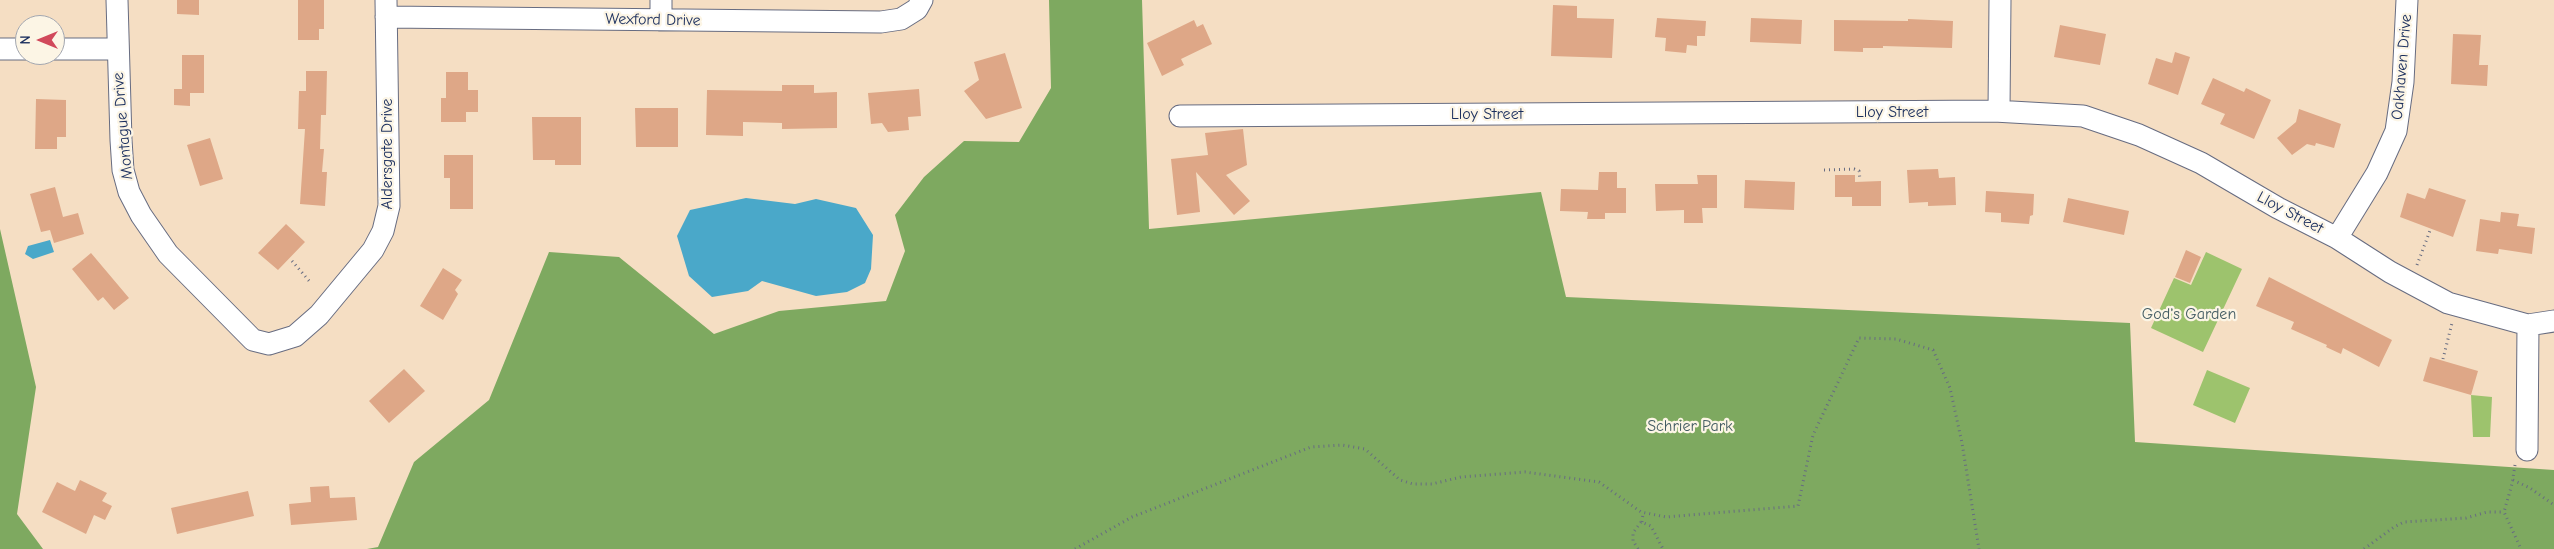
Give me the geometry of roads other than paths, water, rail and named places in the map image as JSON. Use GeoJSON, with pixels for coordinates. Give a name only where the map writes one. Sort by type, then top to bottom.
{"type":"FeatureCollection","features":[{"type":"Feature","properties":{"kind":"street","name":"Montague Drive"},"geometry":{"type":"LineString","coordinates":[[117,0],[116,49],[124,170],[129,192],[168,254],[253,340],[269,344]]}},
{"type":"Feature","properties":{"kind":"street"},"geometry":{"type":"LineString","coordinates":[[2000,0],[2000,111]]}},
{"type":"Feature","properties":{"kind":"street","name":"Oakhaven Drive"},"geometry":{"type":"LineString","coordinates":[[2337,238],[2377,173],[2396,131],[2403,82],[2407,0]]}},
{"type":"Feature","properties":{"kind":"street","name":"Wexford Drive"},"geometry":{"type":"LineString","coordinates":[[386,8],[661,10],[881,22],[901,19],[919,4]]}},
{"type":"Feature","properties":{"kind":"street","name":"Aldersgate Drive"},"geometry":{"type":"LineString","coordinates":[[269,344],[295,336],[320,315],[373,250],[383,231],[389,206],[386,8]]}},
{"type":"Feature","properties":{"kind":"street"},"geometry":{"type":"LineString","coordinates":[[0,49],[15,49]]}},
{"type":"Feature","properties":{"kind":"street"},"geometry":{"type":"LineString","coordinates":[[65,49],[116,49]]}},
{"type":"Feature","properties":{"kind":"street","name":"Lloy Street"},"geometry":{"type":"LineString","coordinates":[[1180,116],[2000,111],[2083,116],[2139,135],[2201,164],[2337,238],[2410,283],[2456,305],[2528,325],[2554,321]]}},
{"type":"Feature","properties":{"kind":"street"},"geometry":{"type":"LineString","coordinates":[[2527,450],[2528,325]]}},
{"type":"Feature","properties":{"kind":"water"},"geometry":{"type":"Polygon","coordinates":[[[746,198],[795,204],[816,199],[856,208],[873,235],[871,269],[865,283],[847,292],[816,296],[762,281],[748,291],[712,297],[689,276],[677,236],[690,210],[746,198]]]}},
{"type":"Feature","properties":{"kind":"water"},"geometry":{"type":"Polygon","coordinates":[[[50,240],[54,252],[33,259],[25,254],[28,246],[50,240]]]}},
{"type":"Feature","properties":{"kind":"park label","name":"God's Garden"},"geometry":{"type":"Point","coordinates":[2189,314]}},
{"type":"Feature","properties":{"kind":"park label","name":"Schrier Park"},"geometry":{"type":"Point","coordinates":[1690,426]}}]}
